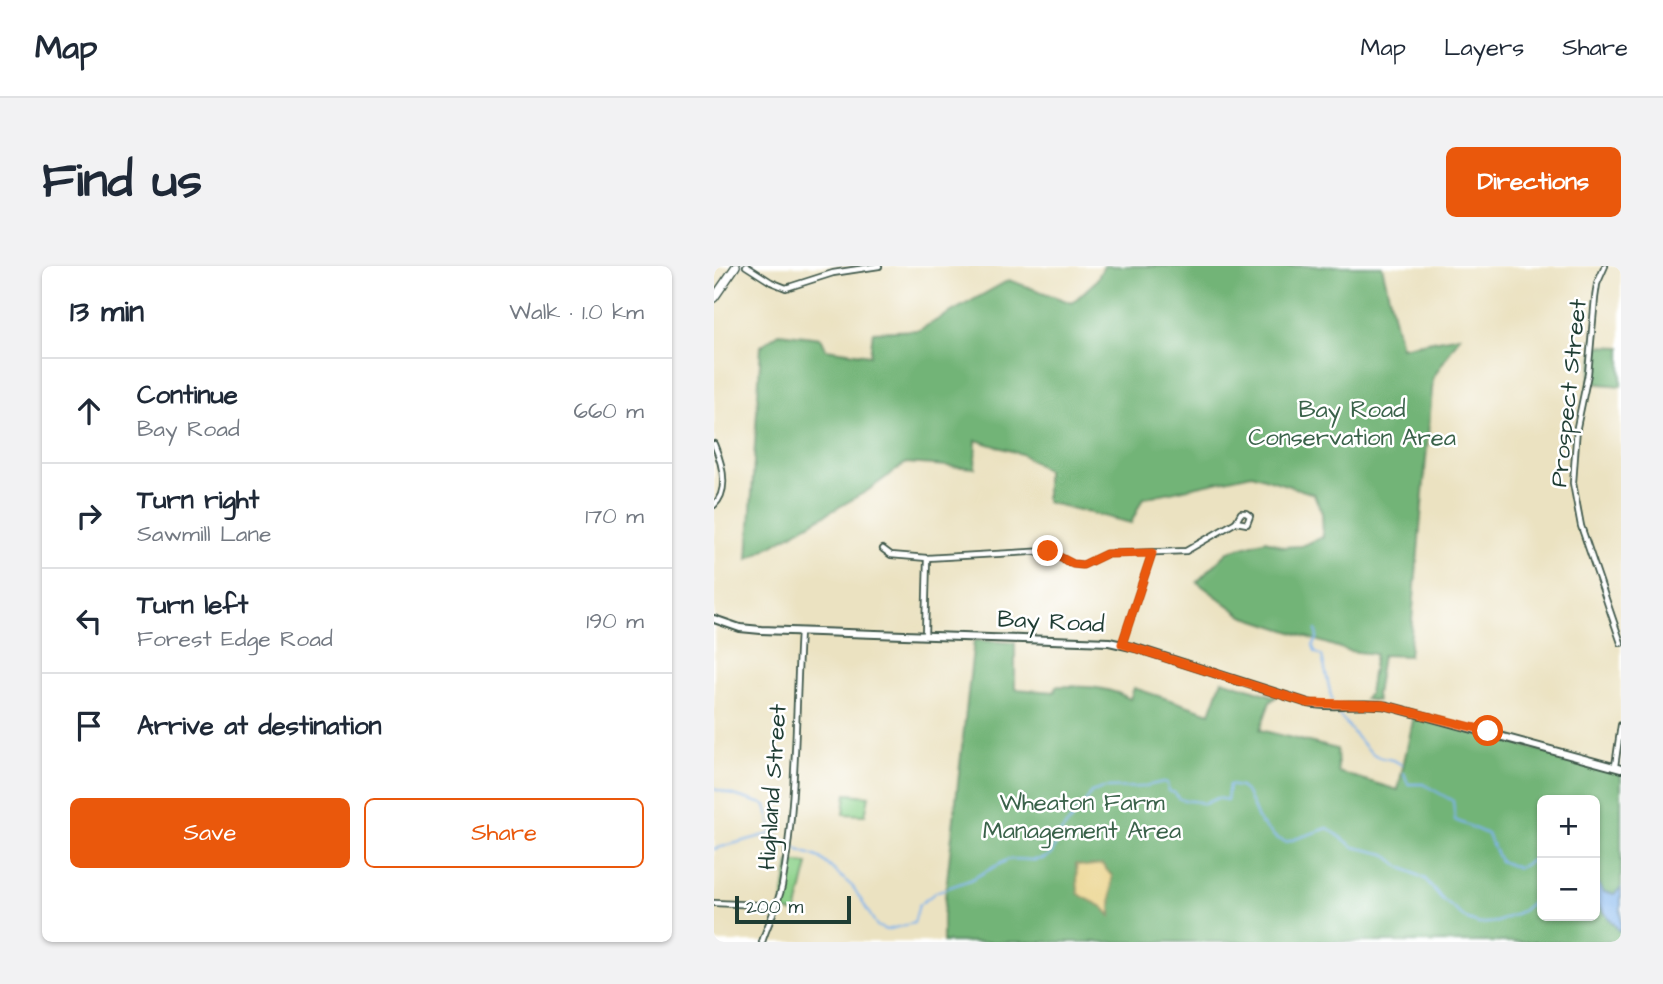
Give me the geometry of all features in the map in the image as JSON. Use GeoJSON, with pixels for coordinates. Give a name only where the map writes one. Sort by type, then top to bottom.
{"type":"FeatureCollection","features":[{"type":"Feature","properties":{"kind":"main road"},"geometry":{"type":"LineString","coordinates":[[714,298],[736,266]]}},
{"type":"Feature","properties":{"kind":"main road","name":"Bay Road"},"geometry":{"type":"LineString","coordinates":[[714,619],[745,629],[977,636],[1122,644],[1308,703],[1383,705],[1618,768]]}},
{"type":"Feature","properties":{"kind":"street"},"geometry":{"type":"LineString","coordinates":[[747,266],[771,282],[786,288],[833,273],[879,266]]}},
{"type":"Feature","properties":{"kind":"street","name":"Prospect Street"},"geometry":{"type":"LineString","coordinates":[[1605,266],[1596,290],[1588,374],[1576,438],[1573,482],[1581,526],[1621,643]]}},
{"type":"Feature","properties":{"kind":"street"},"geometry":{"type":"LineString","coordinates":[[714,444],[724,485],[722,496],[714,505]]}},
{"type":"Feature","properties":{"kind":"street"},"geometry":{"type":"LineString","coordinates":[[883,549],[891,555],[927,558],[1048,551],[1073,564],[1083,565],[1106,554],[1186,551],[1236,522]]}},
{"type":"Feature","properties":{"kind":"street"},"geometry":{"type":"LineString","coordinates":[[1122,644],[1152,553]]}},
{"type":"Feature","properties":{"kind":"street"},"geometry":{"type":"LineString","coordinates":[[925,635],[927,558]]}},
{"type":"Feature","properties":{"kind":"street","name":"Highland Street"},"geometry":{"type":"LineString","coordinates":[[762,942],[782,886],[791,807],[800,632]]}},
{"type":"Feature","properties":{"kind":"street"},"geometry":{"type":"LineString","coordinates":[[1618,768],[1621,725]]}},
{"type":"Feature","properties":{"kind":"street"},"geometry":{"type":"LineString","coordinates":[[714,903],[760,905],[775,909]]}},
{"type":"Feature","properties":{"kind":"green space","name":"Bay Road Conservation Area"},"geometry":{"type":"Polygon","coordinates":[[[1104,266],[1382,266],[1401,347],[1460,336],[1433,378],[1409,656],[1382,655],[1377,701],[1364,699],[1369,694],[1375,654],[1349,651],[1243,616],[1197,582],[1229,551],[1266,540],[1283,547],[1301,546],[1323,537],[1322,513],[1314,494],[1252,474],[1143,498],[1131,523],[1046,502],[1046,470],[1021,454],[976,440],[975,468],[906,463],[867,491],[748,559],[761,346],[779,333],[821,338],[826,349],[870,355],[873,332],[919,330],[1009,280],[1072,303],[1096,281],[1104,266]]]}},
{"type":"Feature","properties":{"kind":"green space"},"geometry":{"type":"Polygon","coordinates":[[[1595,346],[1621,347],[1621,386],[1589,383],[1595,346]]]}},
{"type":"Feature","properties":{"kind":"green space","name":"Wheaton Farm Management Area"},"geometry":{"type":"Polygon","coordinates":[[[974,640],[1015,643],[1015,689],[1055,692],[1056,686],[1094,688],[1112,691],[1130,699],[1134,688],[1210,713],[1222,680],[1276,697],[1270,702],[1260,730],[1337,749],[1338,772],[1398,790],[1414,716],[1621,772],[1621,942],[943,942],[943,916],[974,640]]]}},
{"type":"Feature","properties":{"kind":"green space"},"geometry":{"type":"Polygon","coordinates":[[[846,794],[869,796],[865,815],[844,814],[846,794]]]}},
{"type":"Feature","properties":{"kind":"green space"},"geometry":{"type":"Polygon","coordinates":[[[789,862],[808,864],[796,913],[781,910],[789,862]]]}},
{"type":"Feature","properties":{"kind":"sand"},"geometry":{"type":"Polygon","coordinates":[[[1076,864],[1102,864],[1112,876],[1111,916],[1103,907],[1078,893],[1076,864]]]}},
{"type":"Feature","properties":{"kind":"water"},"geometry":{"type":"Polygon","coordinates":[[[1600,886],[1604,892],[1614,894],[1621,888],[1621,933],[1600,907],[1600,886]]]}},
{"type":"Feature","properties":{"kind":"waterway"},"geometry":{"type":"LineString","coordinates":[[1316,630],[1317,639],[1313,645],[1315,652],[1322,656],[1332,700]]}},
{"type":"Feature","properties":{"kind":"waterway"},"geometry":{"type":"LineString","coordinates":[[1335,710],[1372,753],[1402,765]]}},
{"type":"Feature","properties":{"kind":"waterway"},"geometry":{"type":"LineString","coordinates":[[1404,773],[1408,784],[1423,784],[1453,801],[1455,820],[1487,834],[1500,861],[1518,868],[1540,858]]}},
{"type":"Feature","properties":{"kind":"waterway"},"geometry":{"type":"LineString","coordinates":[[791,844],[820,858],[853,887],[877,926],[886,930],[914,923],[919,905],[936,892],[970,880],[1007,860],[1035,860],[1049,856],[1057,838],[1091,792],[1104,788],[1142,787],[1163,782],[1167,783],[1168,791],[1175,793],[1178,798],[1204,804],[1217,798],[1227,800],[1229,785],[1240,787],[1247,793],[1259,821],[1276,838],[1286,842],[1328,828],[1354,847],[1385,854],[1399,866],[1425,879],[1443,900],[1468,920],[1479,924],[1497,922],[1522,911],[1537,898]]}},
{"type":"Feature","properties":{"kind":"waterway"},"geometry":{"type":"LineString","coordinates":[[714,789],[766,805],[773,833]]}},
{"type":"Feature","properties":{"kind":"waterway"},"geometry":{"type":"LineString","coordinates":[[714,849],[773,833],[784,840]]}},
{"type":"Feature","properties":{"kind":"waterway"},"geometry":{"type":"LineString","coordinates":[[1537,883],[1537,893]]}},
{"type":"Feature","properties":{"kind":"route"},"geometry":{"type":"LineString","coordinates":[[1048,551],[1073,564],[1083,565],[1106,554],[1152,553],[1122,644],[1308,703],[1383,705],[1488,731]]}}]}
